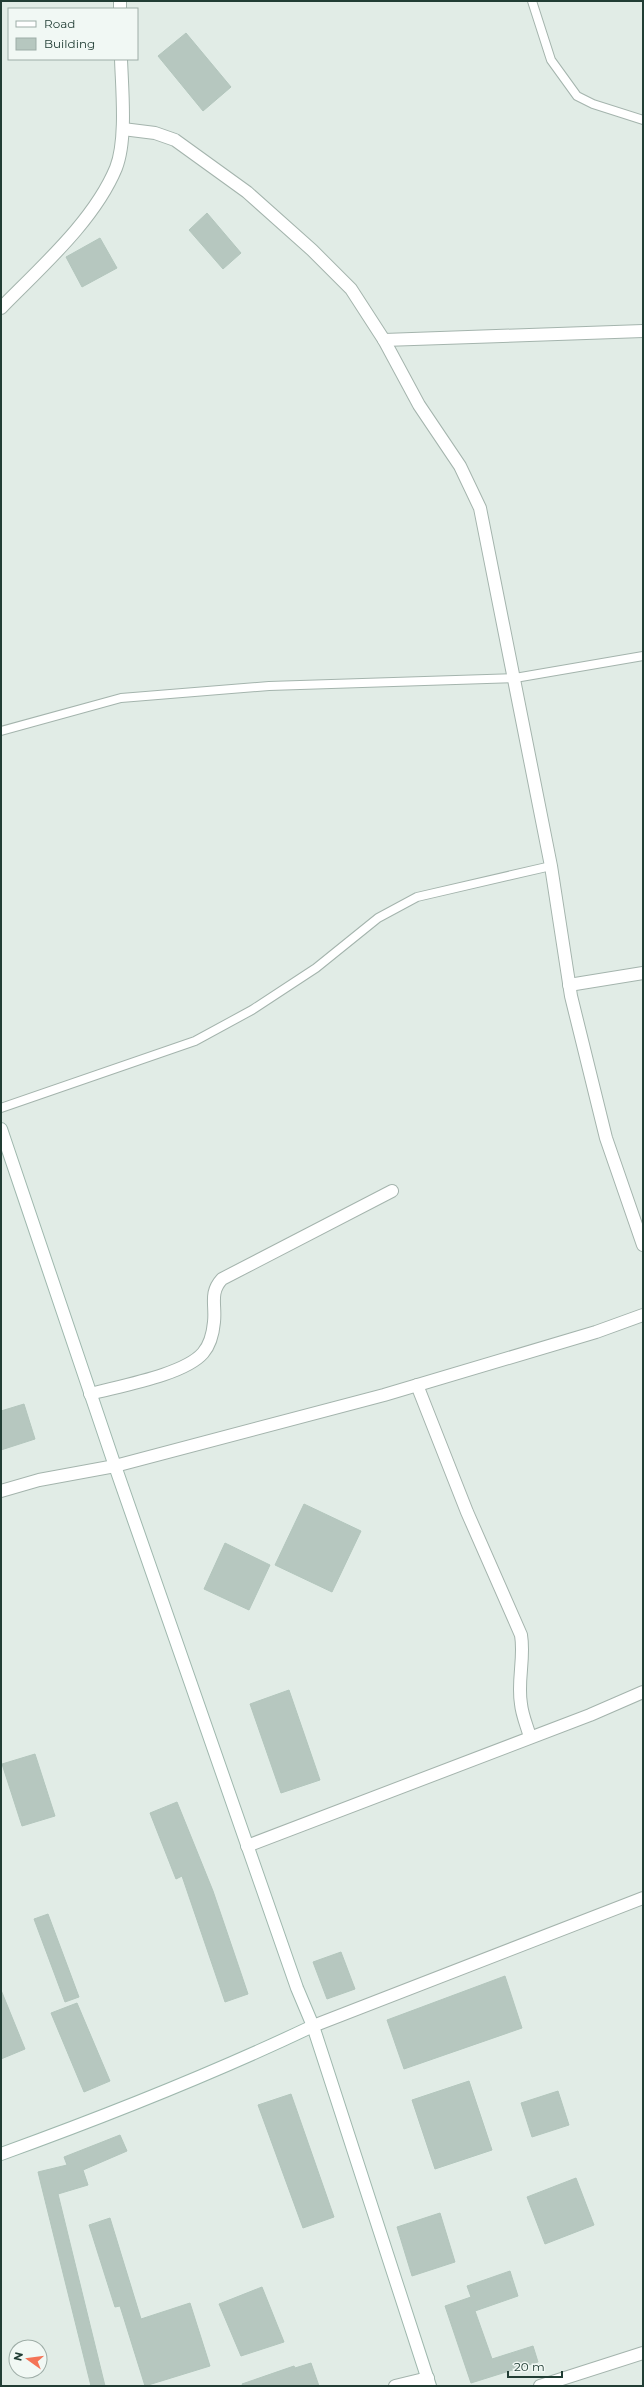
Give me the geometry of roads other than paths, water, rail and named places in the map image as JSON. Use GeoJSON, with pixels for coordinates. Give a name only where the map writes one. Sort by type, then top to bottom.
{"type":"FeatureCollection","features":[{"type":"Feature","properties":{"kind":"street"},"geometry":{"type":"LineString","coordinates":[[1,308],[91,211],[116,167],[123,129],[121,60]]}},
{"type":"Feature","properties":{"kind":"street"},"geometry":{"type":"LineString","coordinates":[[123,129],[155,133],[176,140],[247,192],[312,250],[351,289],[384,340],[419,405],[460,466],[480,508],[515,678],[551,866],[569,985],[606,1138],[643,1245]]}},
{"type":"Feature","properties":{"kind":"street"},"geometry":{"type":"LineString","coordinates":[[384,340],[643,331]]}},
{"type":"Feature","properties":{"kind":"street"},"geometry":{"type":"LineString","coordinates":[[569,985],[643,973]]}},
{"type":"Feature","properties":{"kind":"street"},"geometry":{"type":"LineString","coordinates":[[1,1129],[90,1394],[247,1846],[297,1988],[313,2026],[429,2382],[395,2386]]}},
{"type":"Feature","properties":{"kind":"street"},"geometry":{"type":"LineString","coordinates":[[90,1394],[156,1377],[190,1363],[202,1354],[210,1344],[214,1321],[212,1299],[216,1286],[222,1279],[392,1191]]}},
{"type":"Feature","properties":{"kind":"street"},"geometry":{"type":"LineString","coordinates":[[1,1491],[39,1480],[115,1466],[417,1385],[596,1332],[643,1315]]}},
{"type":"Feature","properties":{"kind":"street"},"geometry":{"type":"LineString","coordinates":[[417,1385],[467,1512],[521,1635],[524,1651],[520,1679],[521,1704],[530,1737]]}},
{"type":"Feature","properties":{"kind":"street"},"geometry":{"type":"LineString","coordinates":[[247,1846],[643,1692]]}},
{"type":"Feature","properties":{"kind":"street"},"geometry":{"type":"LineString","coordinates":[[1,2154],[70,2129],[230,2064],[313,2026],[643,1898]]}},
{"type":"Feature","properties":{"kind":"street"},"geometry":{"type":"LineString","coordinates":[[540,2386],[643,2353]]}},
{"type":"Feature","properties":{"kind":"lane"},"geometry":{"type":"LineString","coordinates":[[532,1],[551,60],[577,96],[593,104],[643,120]]}},
{"type":"Feature","properties":{"kind":"lane"},"geometry":{"type":"LineString","coordinates":[[1,731],[121,698],[269,686],[515,678],[643,656]]}},
{"type":"Feature","properties":{"kind":"lane"},"geometry":{"type":"LineString","coordinates":[[1,1108],[195,1041],[259,1006],[316,968],[378,918],[417,897],[551,866]]}}]}
